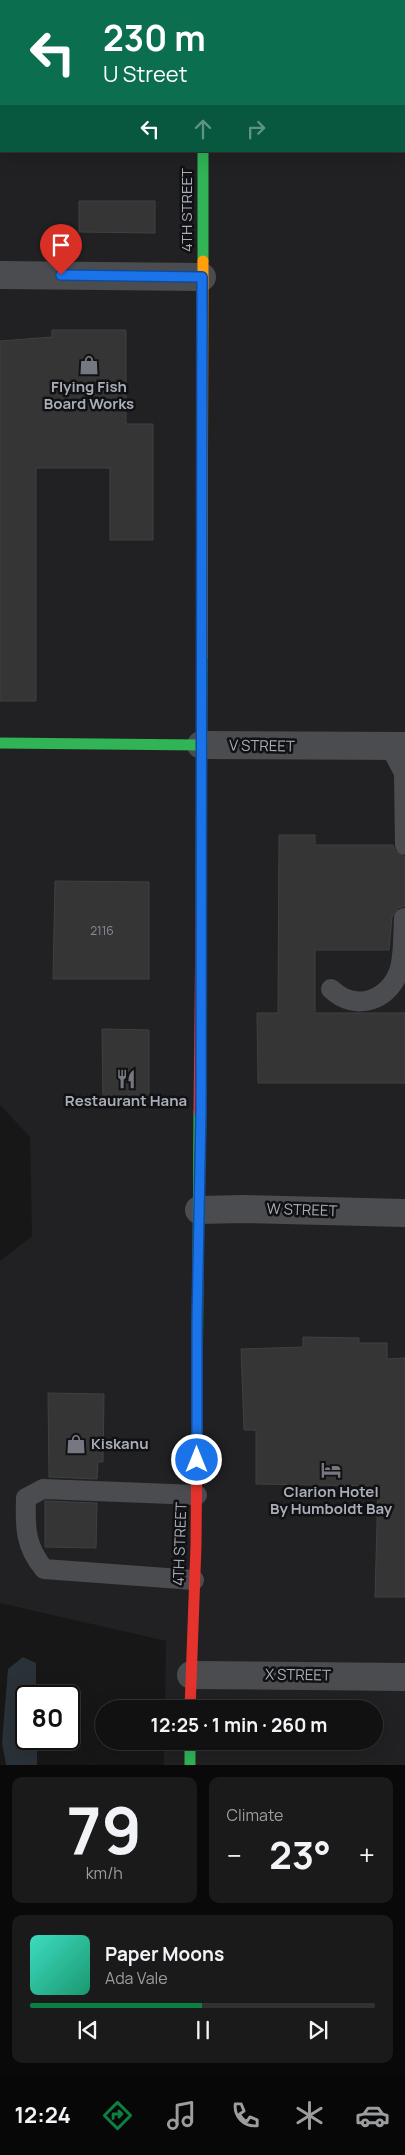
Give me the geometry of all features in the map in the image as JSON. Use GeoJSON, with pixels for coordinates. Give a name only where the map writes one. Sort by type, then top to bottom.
{"type":"FeatureCollection","features":[{"type":"Feature","properties":{"kind":"main road","name":"4TH STREET"},"geometry":{"type":"LineString","coordinates":[[190,1700],[197,1495],[201,1110],[203,152]]}},
{"type":"Feature","properties":{"kind":"main road","name":"V STREET"},"geometry":{"type":"LineString","coordinates":[[0,743],[201,744]]}},
{"type":"Feature","properties":{"kind":"main road"},"geometry":{"type":"LineString","coordinates":[[190,1750],[190,1765]]}},
{"type":"Feature","properties":{"kind":"street"},"geometry":{"type":"LineString","coordinates":[[0,275],[202,277]]}},
{"type":"Feature","properties":{"kind":"street","name":"V STREET"},"geometry":{"type":"LineString","coordinates":[[201,744],[398,746]]}},
{"type":"Feature","properties":{"kind":"street","name":"W STREET"},"geometry":{"type":"LineString","coordinates":[[199,1210],[242,1209],[405,1213]]}},
{"type":"Feature","properties":{"kind":"street","name":"X STREET"},"geometry":{"type":"LineString","coordinates":[[191,1675],[405,1677]]}},
{"type":"Feature","properties":{"kind":"lane"},"geometry":{"type":"LineString","coordinates":[[398,746],[404,773],[405,845]]}},
{"type":"Feature","properties":{"kind":"lane"},"geometry":{"type":"LineString","coordinates":[[331,989],[339,997],[362,1002],[384,992],[395,982],[400,966],[404,918]]}},
{"type":"Feature","properties":{"kind":"lane"},"geometry":{"type":"LineString","coordinates":[[194,1580],[44,1569],[35,1558],[28,1542],[25,1519],[26,1498],[43,1489],[197,1495]]}},
{"type":"Feature","properties":{"kind":"shaded area"},"geometry":{"type":"Polygon","coordinates":[[[0,152],[405,152],[405,1765],[164,1765],[164,1750],[383,1750],[383,1700],[165,1700],[166,1641],[0,1603],[0,1261],[32,1236],[30,1137],[0,1105],[0,152]]]}},
{"type":"Feature","properties":{"kind":"shaded area"},"geometry":{"type":"Polygon","coordinates":[[[23,1657],[36,1663],[36,1685],[15,1685],[15,1750],[37,1750],[37,1765],[6,1765],[2,1743],[8,1669],[23,1657]]]}},
{"type":"Feature","properties":{"kind":"building"},"geometry":{"type":"Polygon","coordinates":[[[79,201],[155,201],[155,233],[79,232],[79,201]]]}},
{"type":"Feature","properties":{"kind":"building"},"geometry":{"type":"Polygon","coordinates":[[[52,330],[126,330],[126,424],[153,424],[153,540],[110,540],[110,468],[36,468],[36,701],[0,701],[0,341],[52,337],[52,330]]]}},
{"type":"Feature","properties":{"kind":"building"},"geometry":{"type":"Polygon","coordinates":[[[279,835],[315,835],[315,845],[393,845],[395,851],[405,857],[405,906],[398,908],[392,917],[389,950],[315,950],[315,1013],[405,1013],[405,1083],[258,1083],[257,1013],[278,1013],[279,835]]]}},
{"type":"Feature","properties":{"kind":"building"},"geometry":{"type":"Polygon","coordinates":[[[55,881],[149,882],[149,979],[53,979],[55,881]]]}},
{"type":"Feature","properties":{"kind":"building","name":"Restaurant Hana"},"geometry":{"type":"Polygon","coordinates":[[[102,1029],[149,1030],[149,1106],[103,1105],[102,1029]]]}},
{"type":"Feature","properties":{"kind":"building","name":"Clarion Hotel By Humboldt Bay"},"geometry":{"type":"Polygon","coordinates":[[[303,1337],[359,1338],[359,1343],[387,1343],[387,1359],[405,1358],[405,1597],[375,1597],[378,1486],[256,1484],[256,1430],[244,1430],[241,1349],[303,1347],[303,1337]]]}},
{"type":"Feature","properties":{"kind":"building","name":"Kiskanu"},"geometry":{"type":"Polygon","coordinates":[[[48,1393],[104,1394],[103,1462],[98,1462],[97,1479],[49,1477],[48,1393]]]}},
{"type":"Feature","properties":{"kind":"building"},"geometry":{"type":"Polygon","coordinates":[[[45,1501],[97,1503],[96,1548],[45,1547],[45,1501]]]}},
{"type":"Feature","properties":{"kind":"traffic: fast"},"geometry":{"type":"LineString","coordinates":[[203,152],[203,261]]}},
{"type":"Feature","properties":{"kind":"traffic: fast"},"geometry":{"type":"LineString","coordinates":[[201,914],[202,656]]}},
{"type":"Feature","properties":{"kind":"traffic: fast"},"geometry":{"type":"LineString","coordinates":[[0,743],[201,745]]}},
{"type":"Feature","properties":{"kind":"traffic: fast"},"geometry":{"type":"LineString","coordinates":[[197,1426],[199,1112]]}},
{"type":"Feature","properties":{"kind":"traffic: fast"},"geometry":{"type":"LineString","coordinates":[[190,1750],[190,1765]]}},
{"type":"Feature","properties":{"kind":"traffic: slow"},"geometry":{"type":"LineString","coordinates":[[202,656],[203,261]]}},
{"type":"Feature","properties":{"kind":"traffic: jam"},"geometry":{"type":"LineString","coordinates":[[199,1112],[201,914]]}},
{"type":"Feature","properties":{"kind":"traffic: jam"},"geometry":{"type":"LineString","coordinates":[[190,1700],[196,1545],[197,1426]]}},
{"type":"Feature","properties":{"kind":"place","name":"Flying Fish Board Works"},"geometry":{"type":"Point","coordinates":[89,365]}},
{"type":"Feature","properties":{"kind":"place","name":"Restaurant Hana"},"geometry":{"type":"Point","coordinates":[126,1079]}},
{"type":"Feature","properties":{"kind":"place","name":"Kiskanu"},"geometry":{"type":"Point","coordinates":[76,1444]}},
{"type":"Feature","properties":{"kind":"place","name":"Clarion Hotel By Humboldt Bay"},"geometry":{"type":"Point","coordinates":[331,1470]}},
{"type":"Feature","properties":{"kind":"route"},"geometry":{"type":"LineString","coordinates":[[61,275],[202,277],[201,1110],[197,1321],[197,1460]]}}]}
